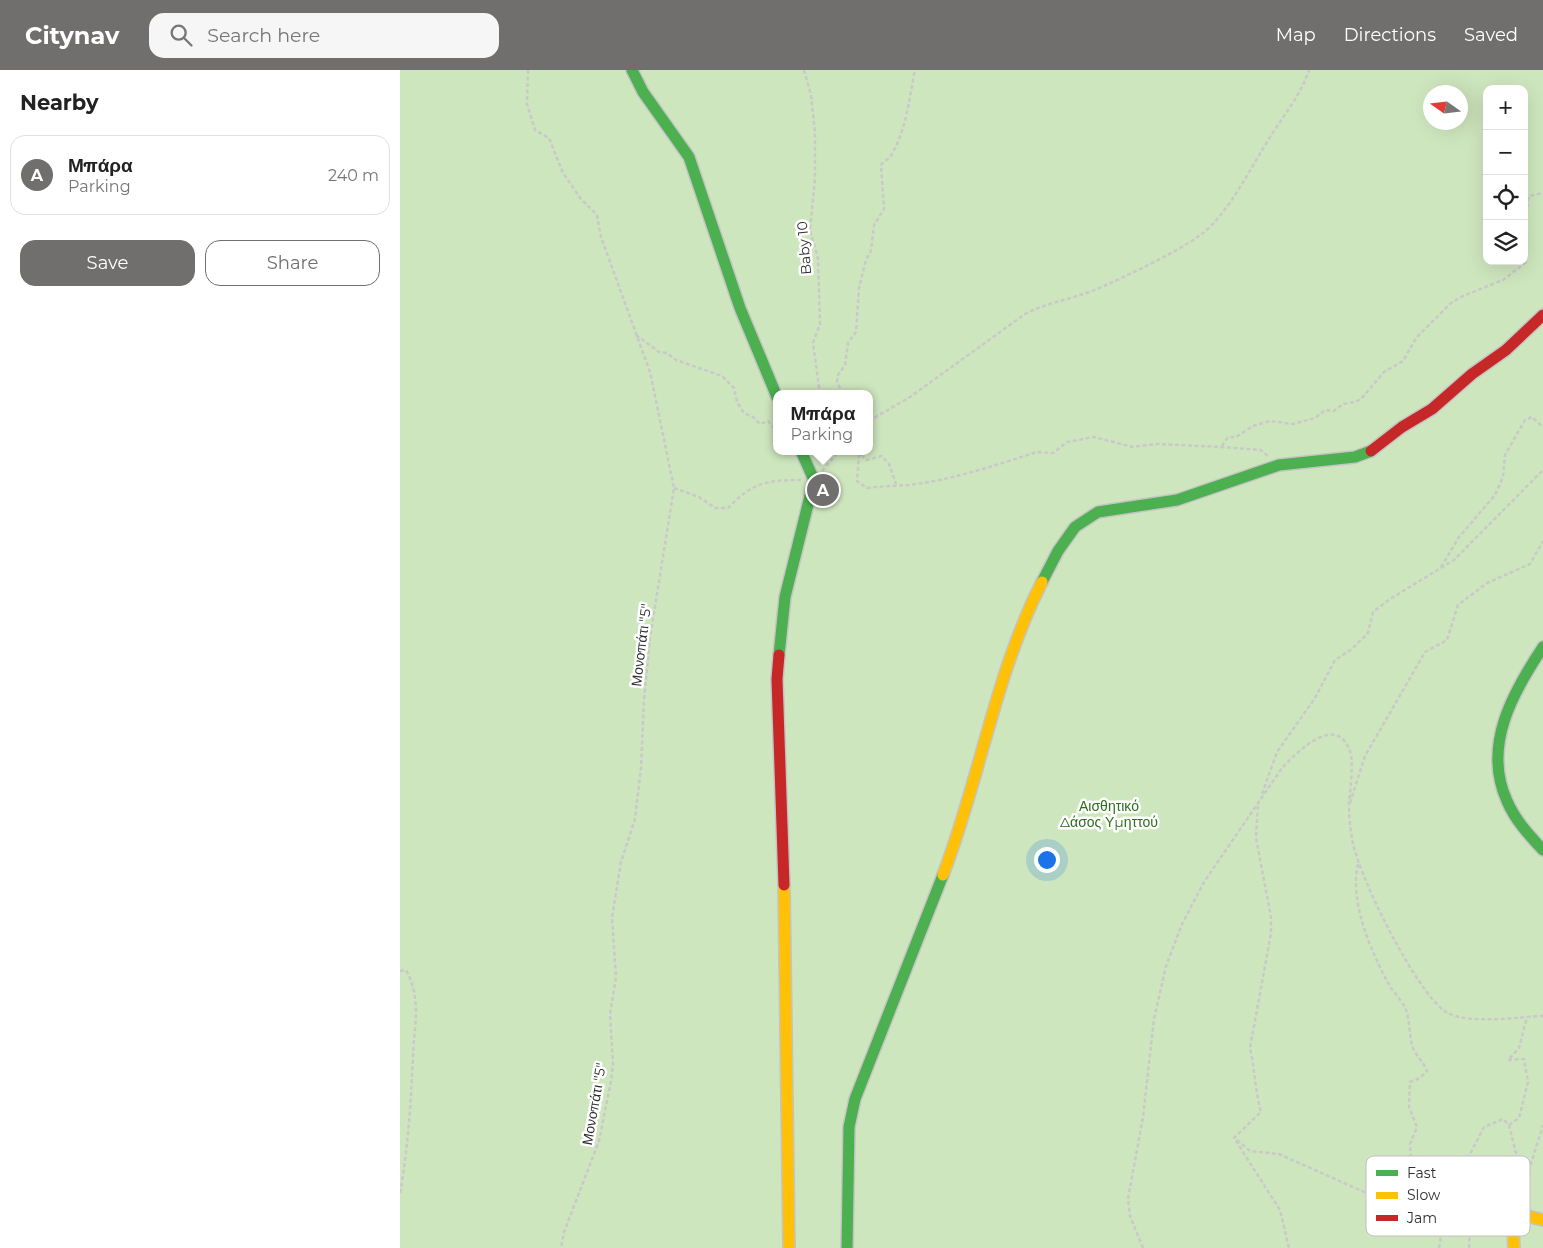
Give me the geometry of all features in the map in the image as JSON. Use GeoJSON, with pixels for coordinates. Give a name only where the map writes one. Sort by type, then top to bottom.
{"type":"FeatureCollection","features":[{"type":"Feature","properties":{"kind":"street"},"geometry":{"type":"LineString","coordinates":[[632,70],[643,92],[688,157],[740,308],[774,390]]}},
{"type":"Feature","properties":{"kind":"street"},"geometry":{"type":"LineString","coordinates":[[847,1248],[849,1127],[855,1099],[956,841],[994,704],[1004,677],[1040,586],[1058,551],[1075,526],[1098,512],[1177,500],[1278,465],[1355,457],[1375,449],[1402,427],[1432,409],[1472,374],[1506,350],[1543,315]]}},
{"type":"Feature","properties":{"kind":"street"},"geometry":{"type":"LineString","coordinates":[[790,1248],[783,810],[776,680],[785,597],[814,480],[802,455]]}},
{"type":"Feature","properties":{"kind":"street"},"geometry":{"type":"LineString","coordinates":[[1543,646],[1515,688],[1508,704],[1500,727],[1497,766],[1510,809],[1523,829],[1543,850]]}},
{"type":"Feature","properties":{"kind":"street"},"geometry":{"type":"LineString","coordinates":[[1530,1217],[1543,1220]]}},
{"type":"Feature","properties":{"kind":"path","name":"Μονοπάτι \"5\""},"geometry":{"type":"LineString","coordinates":[[528,70],[527,104],[535,130],[549,138],[563,173],[581,199],[596,214],[601,237],[652,381],[674,488],[650,638],[644,700],[641,768],[635,819],[621,862],[612,918],[616,977],[610,1014],[613,1064],[611,1081],[599,1141],[564,1232],[561,1248]]}},
{"type":"Feature","properties":{"kind":"path","name":"Baby 10"},"geometry":{"type":"LineString","coordinates":[[804,70],[811,94],[815,132],[815,179],[810,231],[818,258],[820,324],[813,343],[819,390]]}},
{"type":"Feature","properties":{"kind":"path"},"geometry":{"type":"LineString","coordinates":[[841,390],[837,382],[838,375],[845,365],[848,344],[856,332],[859,288],[866,260],[871,250],[874,225],[884,209],[882,165],[884,160],[891,157],[901,136],[912,92],[915,70]]}},
{"type":"Feature","properties":{"kind":"path"},"geometry":{"type":"LineString","coordinates":[[873,419],[910,397],[1025,314],[1040,307],[1095,290],[1183,245],[1208,228],[1231,202],[1272,133],[1292,108],[1309,70]]}},
{"type":"Feature","properties":{"kind":"path"},"geometry":{"type":"LineString","coordinates":[[1222,447],[1223,442],[1228,437],[1236,437],[1253,426],[1270,421],[1293,424],[1315,418],[1325,410],[1334,411],[1343,404],[1355,402],[1361,398],[1384,372],[1402,361],[1416,338],[1451,303],[1463,296],[1503,280],[1526,262],[1529,240],[1526,227],[1527,204],[1529,196],[1543,193]]}},
{"type":"Feature","properties":{"kind":"path"},"geometry":{"type":"LineString","coordinates":[[636,334],[659,352],[667,352],[676,360],[722,376],[734,388],[737,402],[744,413],[753,417],[760,424],[768,421],[773,427]]}},
{"type":"Feature","properties":{"kind":"path"},"geometry":{"type":"LineString","coordinates":[[1440,568],[1459,537],[1495,495],[1503,477],[1506,455],[1525,420],[1532,416],[1543,427]]}},
{"type":"Feature","properties":{"kind":"path"},"geometry":{"type":"LineString","coordinates":[[859,455],[858,481],[867,488],[896,484],[907,485],[941,479],[1037,452],[1053,453],[1068,442],[1094,437],[1133,447],[1157,444],[1261,450],[1278,465]]}},
{"type":"Feature","properties":{"kind":"path"},"geometry":{"type":"LineString","coordinates":[[674,488],[699,497],[715,508],[728,508],[741,495],[760,483],[814,480],[836,455]]}},
{"type":"Feature","properties":{"kind":"path"},"geometry":{"type":"LineString","coordinates":[[860,455],[867,460],[882,456],[889,464],[896,484]]}},
{"type":"Feature","properties":{"kind":"path"},"geometry":{"type":"LineString","coordinates":[[1143,1248],[1130,1216],[1128,1199],[1143,1117],[1154,1020],[1166,966],[1182,924],[1204,882],[1258,805],[1277,752],[1315,698],[1335,660],[1352,650],[1368,633],[1374,612],[1390,599],[1454,560],[1543,470]]}},
{"type":"Feature","properties":{"kind":"path"},"geometry":{"type":"LineString","coordinates":[[1349,806],[1365,756],[1425,652],[1447,640],[1458,605],[1487,583],[1530,564],[1543,541]]}},
{"type":"Feature","properties":{"kind":"path"},"geometry":{"type":"LineString","coordinates":[[1262,797],[1297,752],[1327,734],[1343,740],[1350,751],[1349,806],[1352,840],[1358,864],[1393,936],[1426,993],[1446,1012],[1460,1017],[1543,1016]]}},
{"type":"Feature","properties":{"kind":"path"},"geometry":{"type":"LineString","coordinates":[[1234,1138],[1261,1112],[1255,1091],[1254,1066],[1250,1048],[1271,933],[1271,916],[1256,838],[1258,805]]}},
{"type":"Feature","properties":{"kind":"path"},"geometry":{"type":"LineString","coordinates":[[1358,864],[1356,874],[1357,895],[1371,947],[1406,1010],[1407,1027],[1414,1051],[1423,1061],[1427,1071],[1420,1078],[1410,1082],[1409,1107],[1417,1127],[1410,1144],[1411,1156]]}},
{"type":"Feature","properties":{"kind":"path"},"geometry":{"type":"LineString","coordinates":[[400,971],[406,970],[411,980],[417,1019],[412,1054],[412,1098],[400,1194]]}},
{"type":"Feature","properties":{"kind":"path"},"geometry":{"type":"LineString","coordinates":[[1509,1125],[1519,1118],[1528,1082],[1524,1060],[1508,1060],[1519,1048],[1527,1016]]}},
{"type":"Feature","properties":{"kind":"path"},"geometry":{"type":"LineString","coordinates":[[1469,1156],[1484,1127],[1503,1119],[1509,1125],[1517,1156]]}},
{"type":"Feature","properties":{"kind":"path"},"geometry":{"type":"LineString","coordinates":[[1530,1167],[1543,1125]]}},
{"type":"Feature","properties":{"kind":"path"},"geometry":{"type":"LineString","coordinates":[[1234,1138],[1250,1151],[1279,1154],[1366,1193]]}},
{"type":"Feature","properties":{"kind":"path"},"geometry":{"type":"LineString","coordinates":[[1234,1138],[1280,1210],[1289,1248]]}},
{"type":"Feature","properties":{"kind":"green space","name":"Αισθητικό Δάσος Υμηττού"},"geometry":{"type":"Polygon","coordinates":[[[400,70],[1543,70],[1543,1248],[400,1248],[400,70]]]}},
{"type":"Feature","properties":{"kind":"traffic: fast"},"geometry":{"type":"LineString","coordinates":[[632,70],[643,92],[689,157],[740,308],[774,390]]}},
{"type":"Feature","properties":{"kind":"traffic: fast"},"geometry":{"type":"LineString","coordinates":[[1042,582],[1058,551],[1075,527],[1098,512],[1177,500],[1279,465],[1355,457],[1371,451]]}},
{"type":"Feature","properties":{"kind":"traffic: fast"},"geometry":{"type":"LineString","coordinates":[[779,655],[785,597],[814,480],[803,455]]}},
{"type":"Feature","properties":{"kind":"traffic: fast"},"geometry":{"type":"LineString","coordinates":[[1543,647],[1521,682],[1504,720],[1499,740],[1498,760],[1500,780],[1510,808],[1523,827],[1543,850]]}},
{"type":"Feature","properties":{"kind":"traffic: fast"},"geometry":{"type":"LineString","coordinates":[[847,1248],[849,1127],[855,1099],[943,875]]}},
{"type":"Feature","properties":{"kind":"traffic: slow"},"geometry":{"type":"LineString","coordinates":[[943,875],[956,839],[1012,653],[1042,582]]}},
{"type":"Feature","properties":{"kind":"traffic: slow"},"geometry":{"type":"LineString","coordinates":[[784,885],[789,1248]]}},
{"type":"Feature","properties":{"kind":"traffic: slow"},"geometry":{"type":"LineString","coordinates":[[1530,1217],[1543,1220]]}},
{"type":"Feature","properties":{"kind":"traffic: slow"},"geometry":{"type":"LineString","coordinates":[[1513,1236],[1514,1248]]}},
{"type":"Feature","properties":{"kind":"traffic: jam"},"geometry":{"type":"LineString","coordinates":[[1371,451],[1402,427],[1432,409],[1472,374],[1506,350],[1543,315]]}},
{"type":"Feature","properties":{"kind":"traffic: jam"},"geometry":{"type":"LineString","coordinates":[[779,655],[777,679],[784,885]]}},
{"type":"Feature","properties":{"kind":"place","name":"Μπάρα"},"geometry":{"type":"Point","coordinates":[823,490]}}]}
